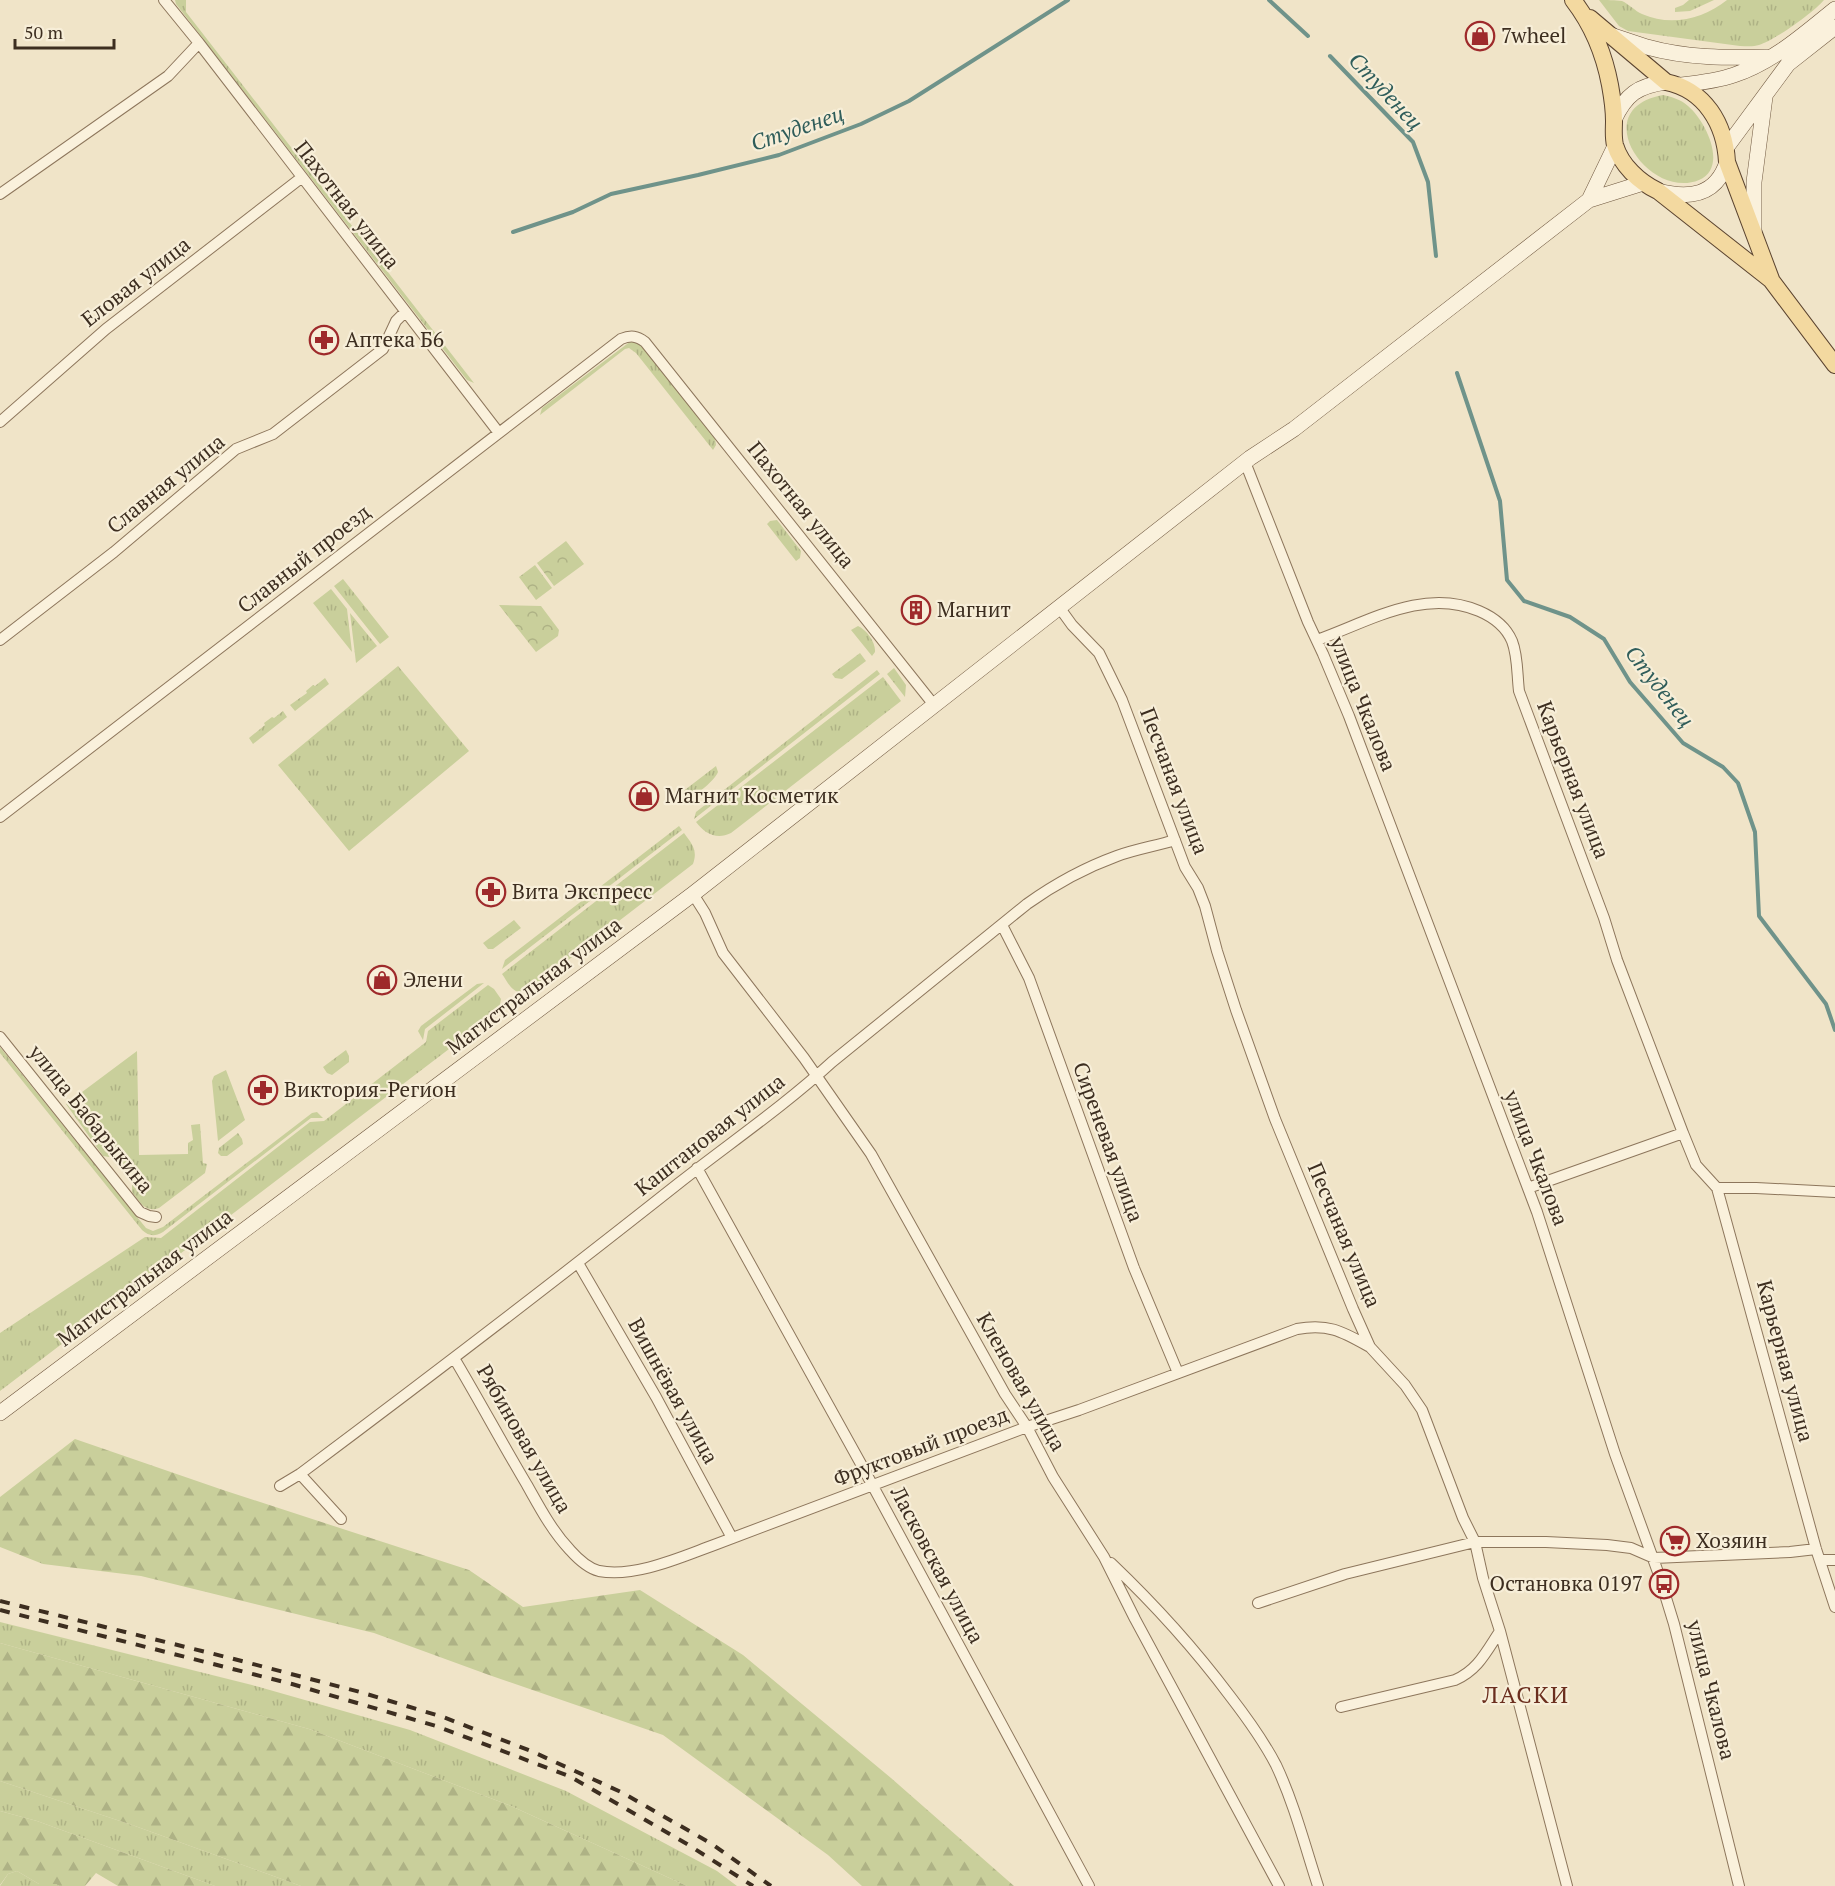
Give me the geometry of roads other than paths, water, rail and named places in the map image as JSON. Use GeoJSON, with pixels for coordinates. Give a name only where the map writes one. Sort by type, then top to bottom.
{"type":"FeatureCollection","features":[{"type":"Feature","properties":{"kind":"main road"},"geometry":{"type":"LineString","coordinates":[[1578,6],[1673,84],[1694,94],[1705,104],[1722,134],[1726,155],[1771,280]]}},
{"type":"Feature","properties":{"kind":"main road"},"geometry":{"type":"LineString","coordinates":[[1578,6],[1592,27],[1602,52],[1610,84],[1615,146],[1628,169],[1643,183],[1658,191],[1771,280],[1835,364]]}},
{"type":"Feature","properties":{"kind":"main road"},"geometry":{"type":"LineString","coordinates":[[1658,191],[1674,195],[1689,195],[1701,192],[1716,183],[1723,174],[1726,155],[1765,94],[1835,9]]}},
{"type":"Feature","properties":{"kind":"main road"},"geometry":{"type":"LineString","coordinates":[[1614,120],[1620,107],[1629,96],[1641,88],[1713,81],[1736,75],[1814,34],[1835,27]]}},
{"type":"Feature","properties":{"kind":"main road"},"geometry":{"type":"LineString","coordinates":[[1610,34],[1648,47],[1683,54],[1727,58],[1773,56]]}},
{"type":"Feature","properties":{"kind":"main road"},"geometry":{"type":"LineString","coordinates":[[1754,236],[1754,182],[1765,94]]}},
{"type":"Feature","properties":{"kind":"main road"},"geometry":{"type":"LineString","coordinates":[[1589,200],[1615,146]]}},
{"type":"Feature","properties":{"kind":"main road"},"geometry":{"type":"LineString","coordinates":[[1589,200],[1643,183]]}},
{"type":"Feature","properties":{"kind":"main road","name":"Магистральная улица"},"geometry":{"type":"LineString","coordinates":[[0,1413],[693,894],[1245,462],[1294,429],[1589,200]]}},
{"type":"Feature","properties":{"kind":"street","name":"Пахотная улица"},"geometry":{"type":"LineString","coordinates":[[164,0],[499,433]]}},
{"type":"Feature","properties":{"kind":"street"},"geometry":{"type":"LineString","coordinates":[[0,195],[168,76],[199,43]]}},
{"type":"Feature","properties":{"kind":"street","name":"Еловая улица"},"geometry":{"type":"LineString","coordinates":[[0,423],[106,329],[301,178]]}},
{"type":"Feature","properties":{"kind":"street","name":"Славная улица"},"geometry":{"type":"LineString","coordinates":[[0,640],[114,552],[236,449],[273,434],[384,349],[396,321],[405,312]]}},
{"type":"Feature","properties":{"kind":"street","name":"Пахотная улица"},"geometry":{"type":"LineString","coordinates":[[633,336],[645,342],[934,705]]}},
{"type":"Feature","properties":{"kind":"street","name":"Славный проезд"},"geometry":{"type":"LineString","coordinates":[[0,817],[621,339],[633,336]]}},
{"type":"Feature","properties":{"kind":"street","name":"улица Чкалова"},"geometry":{"type":"LineString","coordinates":[[1245,462],[1308,622],[1349,716],[1528,1188],[1565,1295],[1615,1454],[1653,1558],[1674,1624],[1739,1886]]}},
{"type":"Feature","properties":{"kind":"street","name":"Карьерная улица"},"geometry":{"type":"LineString","coordinates":[[1317,640],[1403,607],[1434,603],[1464,604],[1494,620],[1504,628],[1512,641],[1519,691],[1604,918],[1632,1002],[1696,1165],[1717,1188],[1818,1554],[1835,1607]]}},
{"type":"Feature","properties":{"kind":"street","name":"Песчаная улица"},"geometry":{"type":"LineString","coordinates":[[1059,607],[1072,625],[1099,653],[1122,700],[1185,867],[1198,888],[1205,906],[1236,1010],[1275,1119],[1313,1215],[1370,1347],[1405,1385],[1422,1410],[1463,1518],[1475,1542],[1567,1886]]}},
{"type":"Feature","properties":{"kind":"street","name":"Каштановая улица"},"geometry":{"type":"LineString","coordinates":[[280,1486],[300,1474],[578,1263],[817,1076],[1034,898],[1078,872],[1118,856],[1175,840]]}},
{"type":"Feature","properties":{"kind":"street","name":"Кленовая улица"},"geometry":{"type":"LineString","coordinates":[[693,894],[705,913],[723,953],[817,1076],[871,1154],[1005,1394],[1027,1427],[1053,1477],[1104,1557],[1279,1886]]}},
{"type":"Feature","properties":{"kind":"street","name":"Сиреневая улица"},"geometry":{"type":"LineString","coordinates":[[1002,925],[1029,978],[1134,1268],[1178,1373]]}},
{"type":"Feature","properties":{"kind":"street","name":"улица Бабарыкина"},"geometry":{"type":"LineString","coordinates":[[0,1037],[140,1212],[156,1217]]}},
{"type":"Feature","properties":{"kind":"street"},"geometry":{"type":"LineString","coordinates":[[1528,1188],[1683,1133]]}},
{"type":"Feature","properties":{"kind":"street","name":"Ласковская улица"},"geometry":{"type":"LineString","coordinates":[[697,1168],[873,1486],[1089,1886]]}},
{"type":"Feature","properties":{"kind":"street"},"geometry":{"type":"LineString","coordinates":[[1717,1188],[1835,1192]]}},
{"type":"Feature","properties":{"kind":"street","name":"Вишнёвая улица"},"geometry":{"type":"LineString","coordinates":[[578,1263],[656,1397],[732,1538]]}},
{"type":"Feature","properties":{"kind":"street","name":"Фруктовый проезд"},"geometry":{"type":"LineString","coordinates":[[560,1538],[580,1561],[599,1570],[618,1571],[665,1562],[1277,1336],[1306,1328],[1325,1327],[1336,1329],[1370,1347]]}},
{"type":"Feature","properties":{"kind":"street","name":"Рябиновая улица"},"geometry":{"type":"LineString","coordinates":[[454,1358],[560,1538]]}},
{"type":"Feature","properties":{"kind":"street"},"geometry":{"type":"LineString","coordinates":[[300,1474],[341,1519]]}},
{"type":"Feature","properties":{"kind":"street"},"geometry":{"type":"LineString","coordinates":[[1257,1603],[1345,1574],[1475,1542],[1607,1545],[1631,1548],[1653,1558],[1779,1553],[1818,1554],[1835,1560]]}},
{"type":"Feature","properties":{"kind":"street"},"geometry":{"type":"LineString","coordinates":[[1104,1557],[1142,1593],[1187,1642],[1221,1684],[1261,1740],[1276,1765],[1289,1797],[1318,1886]]}},
{"type":"Feature","properties":{"kind":"street"},"geometry":{"type":"LineString","coordinates":[[1341,1707],[1455,1680],[1466,1675],[1476,1667],[1500,1632]]}},
{"type":"Feature","properties":{"kind":"waterway","name":"Студенец"},"geometry":{"type":"LineString","coordinates":[[513,232],[573,212],[611,194],[779,155],[861,124],[909,101],[1068,0]]}},
{"type":"Feature","properties":{"kind":"waterway","name":"Студенец"},"geometry":{"type":"LineString","coordinates":[[1269,0],[1308,36]]}},
{"type":"Feature","properties":{"kind":"waterway","name":"Студенец"},"geometry":{"type":"LineString","coordinates":[[1330,56],[1413,142],[1428,182],[1436,256]]}},
{"type":"Feature","properties":{"kind":"waterway","name":"Студенец"},"geometry":{"type":"LineString","coordinates":[[1457,373],[1500,501],[1507,580],[1524,601],[1570,617],[1604,639],[1630,682],[1683,743],[1723,767],[1738,783],[1755,832],[1759,916],[1826,1004],[1835,1030]]}},
{"type":"Feature","properties":{"kind":"railway"},"geometry":{"type":"LineString","coordinates":[[0,1601],[360,1692],[443,1717],[531,1751],[621,1792],[712,1844],[771,1886]]}},
{"type":"Feature","properties":{"kind":"railway"},"geometry":{"type":"LineString","coordinates":[[0,1610],[292,1684],[436,1726],[569,1776],[687,1844],[753,1886]]}},
{"type":"Feature","properties":{"kind":"place","name":"7wheel"},"geometry":{"type":"Point","coordinates":[1480,36]}},
{"type":"Feature","properties":{"kind":"place","name":"Аптека Б6"},"geometry":{"type":"Point","coordinates":[324,340]}},
{"type":"Feature","properties":{"kind":"place","name":"Магнит"},"geometry":{"type":"Point","coordinates":[916,610]}},
{"type":"Feature","properties":{"kind":"place","name":"Магнит Косметик"},"geometry":{"type":"Point","coordinates":[644,796]}},
{"type":"Feature","properties":{"kind":"place","name":"Вита Экспресс"},"geometry":{"type":"Point","coordinates":[491,892]}},
{"type":"Feature","properties":{"kind":"place","name":"Элени"},"geometry":{"type":"Point","coordinates":[382,980]}},
{"type":"Feature","properties":{"kind":"place","name":"Виктория-Регион"},"geometry":{"type":"Point","coordinates":[263,1090]}},
{"type":"Feature","properties":{"kind":"place","name":"Хозяин"},"geometry":{"type":"Point","coordinates":[1675,1541]}},
{"type":"Feature","properties":{"kind":"place","name":"Остановка 0197"},"geometry":{"type":"Point","coordinates":[1664,1584]}},
{"type":"Feature","properties":{"kind":"district","name":"ЛАСКИ"},"geometry":{"type":"Point","coordinates":[1526,1695]}}]}
